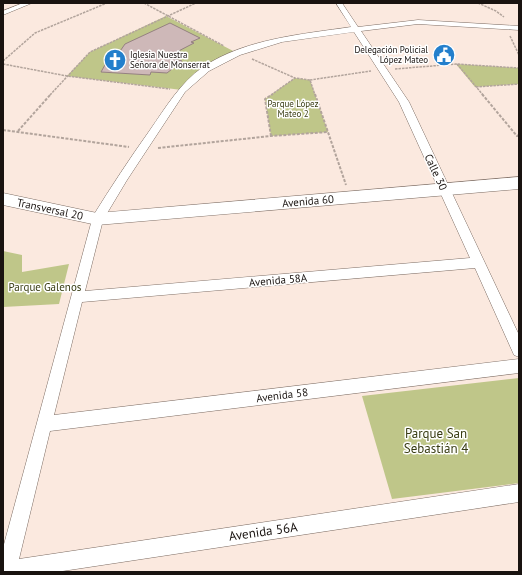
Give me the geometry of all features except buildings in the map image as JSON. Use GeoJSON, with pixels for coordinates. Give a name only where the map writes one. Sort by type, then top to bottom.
{"type":"FeatureCollection","features":[{"type":"Feature","properties":{"kind":"street"},"geometry":{"type":"LineString","coordinates":[[3,13],[29,3]]}},
{"type":"Feature","properties":{"kind":"street","name":"Calle 30"},"geometry":{"type":"LineString","coordinates":[[339,3],[404,102],[519,350]]}},
{"type":"Feature","properties":{"kind":"street"},"geometry":{"type":"LineString","coordinates":[[7,571],[97,220],[182,90],[206,69],[237,53],[281,40],[418,22],[519,28]]}},
{"type":"Feature","properties":{"kind":"street","name":"Avenida 60"},"geometry":{"type":"LineString","coordinates":[[97,220],[519,183]]}},
{"type":"Feature","properties":{"kind":"street","name":"Transversal 20"},"geometry":{"type":"LineString","coordinates":[[3,199],[97,220]]}},
{"type":"Feature","properties":{"kind":"street","name":"Avenida 58A"},"geometry":{"type":"LineString","coordinates":[[78,297],[478,263]]}},
{"type":"Feature","properties":{"kind":"street","name":"Avenida 58"},"geometry":{"type":"LineString","coordinates":[[45,424],[519,366]]}},
{"type":"Feature","properties":{"kind":"street","name":"Avenida 56A"},"geometry":{"type":"LineString","coordinates":[[7,571],[519,493]]}},
{"type":"Feature","properties":{"kind":"path"},"geometry":{"type":"LineString","coordinates":[[3,61],[35,33],[107,3]]}},
{"type":"Feature","properties":{"kind":"path"},"geometry":{"type":"LineString","coordinates":[[144,3],[237,53],[295,78],[310,80],[382,70],[456,64],[519,68]]}},
{"type":"Feature","properties":{"kind":"path"},"geometry":{"type":"LineString","coordinates":[[18,131],[90,52],[196,3]]}},
{"type":"Feature","properties":{"kind":"path"},"geometry":{"type":"LineString","coordinates":[[236,3],[256,3]]}},
{"type":"Feature","properties":{"kind":"path"},"geometry":{"type":"LineString","coordinates":[[478,3],[502,15],[508,22],[505,27],[519,55]]}},
{"type":"Feature","properties":{"kind":"path"},"geometry":{"type":"LineString","coordinates":[[3,64],[67,76],[182,90]]}},
{"type":"Feature","properties":{"kind":"path"},"geometry":{"type":"LineString","coordinates":[[456,64],[518,135]]}},
{"type":"Feature","properties":{"kind":"path"},"geometry":{"type":"LineString","coordinates":[[271,136],[265,99],[295,78]]}},
{"type":"Feature","properties":{"kind":"path"},"geometry":{"type":"LineString","coordinates":[[310,80],[350,197]]}},
{"type":"Feature","properties":{"kind":"path"},"geometry":{"type":"LineString","coordinates":[[475,87],[519,84]]}},
{"type":"Feature","properties":{"kind":"path"},"geometry":{"type":"LineString","coordinates":[[3,130],[143,149],[271,136],[328,132]]}},
{"type":"Feature","properties":{"kind":"green space"},"geometry":{"type":"Polygon","coordinates":[[[166,16],[237,53],[206,69],[182,90],[67,76],[90,52],[166,16]]]}},
{"type":"Feature","properties":{"kind":"green space"},"geometry":{"type":"Polygon","coordinates":[[[456,64],[519,68],[519,84],[475,87],[456,64]]]}},
{"type":"Feature","properties":{"kind":"green space","name":"Parque López Mateo 2"},"geometry":{"type":"Polygon","coordinates":[[[295,78],[310,80],[328,132],[271,136],[265,99],[295,78]]]}},
{"type":"Feature","properties":{"kind":"green space","name":"Parque Galenos"},"geometry":{"type":"Polygon","coordinates":[[[3,251],[22,255],[22,272],[69,264],[59,304],[3,307],[3,251]]]}},
{"type":"Feature","properties":{"kind":"green space","name":"Parque San Sebastián 4"},"geometry":{"type":"Polygon","coordinates":[[[519,378],[519,483],[392,499],[362,396],[519,378]]]}},
{"type":"Feature","properties":{"kind":"place","name":"Delegación Policial López Mateo"},"geometry":{"type":"Point","coordinates":[444,55]}},
{"type":"Feature","properties":{"kind":"place","name":"Iglesia Nuestra Señora de Monserrat"},"geometry":{"type":"Point","coordinates":[115,60]}}]}
